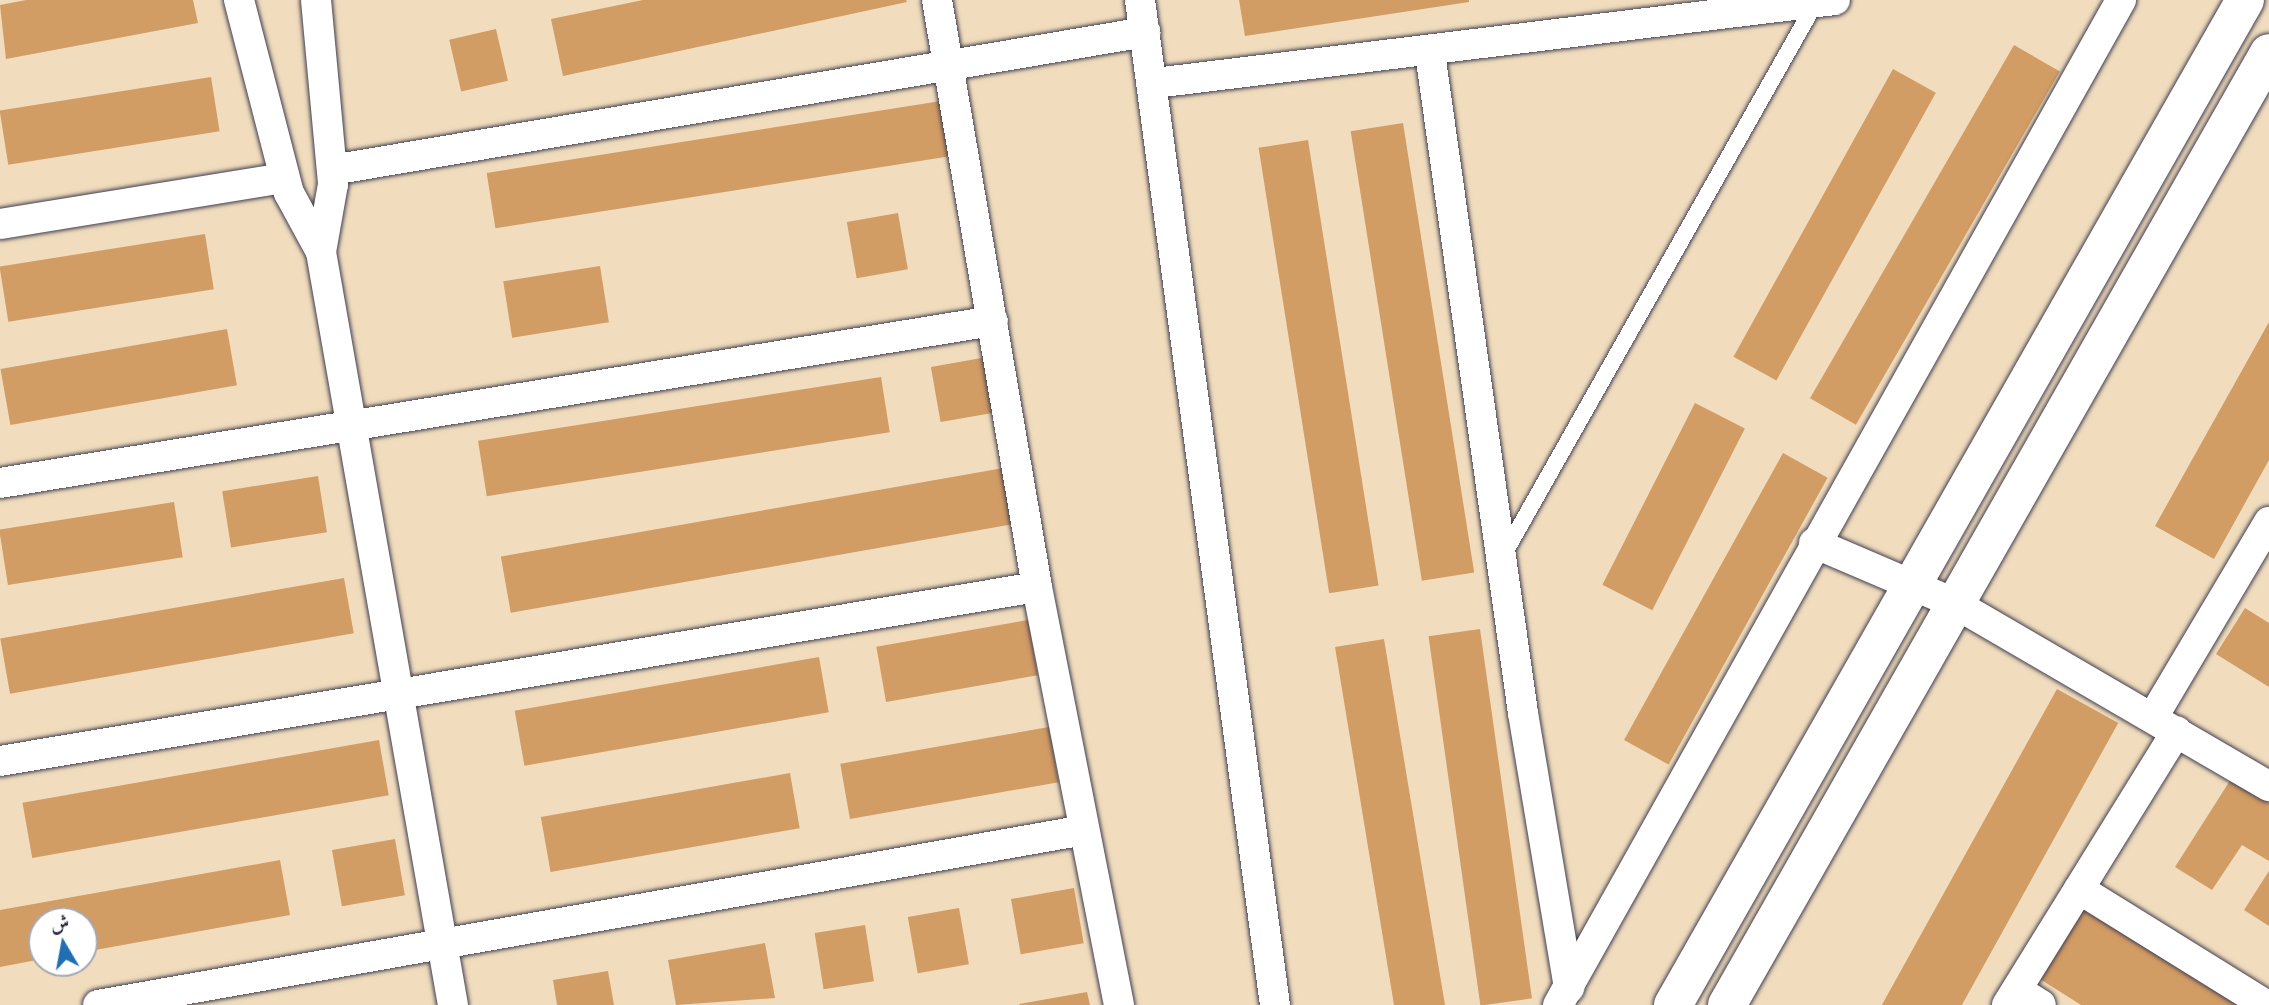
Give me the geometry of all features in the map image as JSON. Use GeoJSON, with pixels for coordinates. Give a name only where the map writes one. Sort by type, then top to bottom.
{"type":"FeatureCollection","features":[{"type":"Feature","properties":{"kind":"main road"},"geometry":{"type":"LineString","coordinates":[[1673,1005],[2245,0]]}},
{"type":"Feature","properties":{"kind":"main road"},"geometry":{"type":"LineString","coordinates":[[1727,1005],[2269,53]]}},
{"type":"Feature","properties":{"kind":"street"},"geometry":{"type":"LineString","coordinates":[[239,0],[284,178],[321,252],[445,946],[453,1005]]}},
{"type":"Feature","properties":{"kind":"street"},"geometry":{"type":"LineString","coordinates":[[316,0],[332,170],[321,252]]}},
{"type":"Feature","properties":{"kind":"street"},"geometry":{"type":"LineString","coordinates":[[937,0],[1037,587],[1119,1005]]}},
{"type":"Feature","properties":{"kind":"street"},"geometry":{"type":"LineString","coordinates":[[1140,0],[1155,83],[1275,1005]]}},
{"type":"Feature","properties":{"kind":"street"},"geometry":{"type":"LineString","coordinates":[[1563,996],[1814,543],[2121,0]]}},
{"type":"Feature","properties":{"kind":"street"},"geometry":{"type":"LineString","coordinates":[[1155,83],[1430,53],[1826,1]]}},
{"type":"Feature","properties":{"kind":"street"},"geometry":{"type":"LineString","coordinates":[[332,170],[1145,32]]}},
{"type":"Feature","properties":{"kind":"street"},"geometry":{"type":"LineString","coordinates":[[1430,53],[1563,996]]}},
{"type":"Feature","properties":{"kind":"street"},"geometry":{"type":"LineString","coordinates":[[0,223],[284,178]]}},
{"type":"Feature","properties":{"kind":"street"},"geometry":{"type":"LineString","coordinates":[[0,484],[354,429],[993,321]]}},
{"type":"Feature","properties":{"kind":"street"},"geometry":{"type":"LineString","coordinates":[[2022,1000],[2269,522]]}},
{"type":"Feature","properties":{"kind":"street"},"geometry":{"type":"LineString","coordinates":[[1814,543],[1913,581],[2269,786]]}},
{"type":"Feature","properties":{"kind":"street"},"geometry":{"type":"LineString","coordinates":[[0,761],[1037,587]]}},
{"type":"Feature","properties":{"kind":"street"},"geometry":{"type":"LineString","coordinates":[[97,1005],[445,946],[1084,830]]}},
{"type":"Feature","properties":{"kind":"street"},"geometry":{"type":"LineString","coordinates":[[2080,889],[2266,1005]]}},
{"type":"Feature","properties":{"kind":"lane"},"geometry":{"type":"LineString","coordinates":[[1502,558],[1826,1]]}},
{"type":"Feature","properties":{"kind":"building"},"geometry":{"type":"Polygon","coordinates":[[[26,0],[193,0],[198,23],[6,59],[0,5],[26,0]]]}},
{"type":"Feature","properties":{"kind":"building"},"geometry":{"type":"Polygon","coordinates":[[[643,0],[907,2],[563,76],[551,19],[643,0]]]}},
{"type":"Feature","properties":{"kind":"building"},"geometry":{"type":"Polygon","coordinates":[[[1239,0],[1469,0],[1469,2],[1245,36],[1239,0]]]}},
{"type":"Feature","properties":{"kind":"building"},"geometry":{"type":"Polygon","coordinates":[[[496,29],[508,81],[461,91],[449,40],[496,29]]]}},
{"type":"Feature","properties":{"kind":"building"},"geometry":{"type":"Polygon","coordinates":[[[2014,45],[2060,71],[1856,425],[1810,398],[2014,45]]]}},
{"type":"Feature","properties":{"kind":"building"},"geometry":{"type":"Polygon","coordinates":[[[1893,69],[1936,93],[1776,381],[1733,357],[1893,69]]]}},
{"type":"Feature","properties":{"kind":"building"},"geometry":{"type":"Polygon","coordinates":[[[211,77],[220,131],[8,165],[0,110],[211,77]]]}},
{"type":"Feature","properties":{"kind":"building"},"geometry":{"type":"Polygon","coordinates":[[[941,101],[950,156],[495,228],[487,173],[941,101]]]}},
{"type":"Feature","properties":{"kind":"building"},"geometry":{"type":"Polygon","coordinates":[[[1403,123],[1474,572],[1422,581],[1351,131],[1403,123]]]}},
{"type":"Feature","properties":{"kind":"building"},"geometry":{"type":"Polygon","coordinates":[[[1308,140],[1379,585],[1329,593],[1259,148],[1308,140]]]}},
{"type":"Feature","properties":{"kind":"building"},"geometry":{"type":"Polygon","coordinates":[[[898,213],[908,269],[857,278],[847,222],[898,213]]]}},
{"type":"Feature","properties":{"kind":"building"},"geometry":{"type":"Polygon","coordinates":[[[205,234],[214,289],[8,322],[0,266],[205,234]]]}},
{"type":"Feature","properties":{"kind":"building"},"geometry":{"type":"Polygon","coordinates":[[[600,266],[609,322],[512,338],[503,281],[600,266]]]}},
{"type":"Feature","properties":{"kind":"building"},"geometry":{"type":"Polygon","coordinates":[[[2269,322],[2269,460],[2214,559],[2155,526],[2269,322]]]}},
{"type":"Feature","properties":{"kind":"building"},"geometry":{"type":"Polygon","coordinates":[[[227,329],[237,385],[10,425],[0,369],[227,329]]]}},
{"type":"Feature","properties":{"kind":"building"},"geometry":{"type":"Polygon","coordinates":[[[987,357],[997,412],[941,422],[931,367],[987,357]]]}},
{"type":"Feature","properties":{"kind":"building"},"geometry":{"type":"Polygon","coordinates":[[[881,377],[890,432],[487,496],[478,441],[881,377]]]}},
{"type":"Feature","properties":{"kind":"building"},"geometry":{"type":"Polygon","coordinates":[[[1695,403],[1745,428],[1652,610],[1602,585],[1695,403]]]}},
{"type":"Feature","properties":{"kind":"building"},"geometry":{"type":"Polygon","coordinates":[[[1783,453],[1828,478],[1669,765],[1624,740],[1783,453]]]}},
{"type":"Feature","properties":{"kind":"building"},"geometry":{"type":"Polygon","coordinates":[[[1009,467],[1019,523],[511,613],[501,557],[1009,467]]]}},
{"type":"Feature","properties":{"kind":"building"},"geometry":{"type":"Polygon","coordinates":[[[318,476],[327,532],[231,547],[222,491],[318,476]]]}},
{"type":"Feature","properties":{"kind":"building"},"geometry":{"type":"Polygon","coordinates":[[[174,502],[183,557],[8,585],[0,530],[174,502]]]}},
{"type":"Feature","properties":{"kind":"building"},"geometry":{"type":"Polygon","coordinates":[[[344,578],[354,633],[10,694],[0,639],[344,578]]]}},
{"type":"Feature","properties":{"kind":"building"},"geometry":{"type":"Polygon","coordinates":[[[2245,608],[2269,623],[2269,687],[2216,654],[2245,608]]]}},
{"type":"Feature","properties":{"kind":"building"},"geometry":{"type":"Polygon","coordinates":[[[1028,620],[1038,675],[886,702],[876,647],[1028,620]]]}},
{"type":"Feature","properties":{"kind":"building"},"geometry":{"type":"Polygon","coordinates":[[[1480,629],[1532,998],[1480,1005],[1429,636],[1480,629]]]}},
{"type":"Feature","properties":{"kind":"building"},"geometry":{"type":"Polygon","coordinates":[[[1384,639],[1445,1005],[1394,1005],[1335,647],[1384,639]]]}},
{"type":"Feature","properties":{"kind":"building"},"geometry":{"type":"Polygon","coordinates":[[[819,657],[829,712],[524,766],[515,711],[819,657]]]}},
{"type":"Feature","properties":{"kind":"building"},"geometry":{"type":"Polygon","coordinates":[[[2057,689],[2118,723],[1962,1005],[1882,1005],[2057,689]]]}},
{"type":"Feature","properties":{"kind":"building"},"geometry":{"type":"Polygon","coordinates":[[[1049,727],[1059,782],[850,819],[840,764],[1049,727]]]}},
{"type":"Feature","properties":{"kind":"building"},"geometry":{"type":"Polygon","coordinates":[[[379,740],[389,795],[32,858],[22,803],[379,740]]]}},
{"type":"Feature","properties":{"kind":"building"},"geometry":{"type":"Polygon","coordinates":[[[790,773],[800,828],[551,872],[541,817],[790,773]]]}},
{"type":"Feature","properties":{"kind":"building"},"geometry":{"type":"Polygon","coordinates":[[[2231,779],[2269,803],[2269,861],[2242,845],[2212,890],[2175,867],[2231,779]]]}},
{"type":"Feature","properties":{"kind":"building"},"geometry":{"type":"Polygon","coordinates":[[[395,839],[405,895],[342,906],[332,850],[395,839]]]}},
{"type":"Feature","properties":{"kind":"building"},"geometry":{"type":"Polygon","coordinates":[[[280,860],[290,915],[98,949],[98,907],[28,907],[28,962],[0,967],[0,910],[280,860]]]}},
{"type":"Feature","properties":{"kind":"building"},"geometry":{"type":"Polygon","coordinates":[[[2269,871],[2269,926],[2244,910],[2269,871]]]}},
{"type":"Feature","properties":{"kind":"building"},"geometry":{"type":"Polygon","coordinates":[[[1074,888],[1084,943],[1021,954],[1011,899],[1074,888]]]}},
{"type":"Feature","properties":{"kind":"building"},"geometry":{"type":"Polygon","coordinates":[[[2086,906],[2245,1005],[2081,1005],[2040,979],[2086,906]]]}},
{"type":"Feature","properties":{"kind":"building"},"geometry":{"type":"Polygon","coordinates":[[[959,908],[969,964],[918,973],[908,917],[959,908]]]}},
{"type":"Feature","properties":{"kind":"building"},"geometry":{"type":"Polygon","coordinates":[[[865,925],[874,981],[824,989],[815,933],[865,925]]]}},
{"type":"Feature","properties":{"kind":"building"},"geometry":{"type":"Polygon","coordinates":[[[765,943],[775,998],[676,1005],[668,960],[765,943]]]}},
{"type":"Feature","properties":{"kind":"building"},"geometry":{"type":"Polygon","coordinates":[[[608,971],[614,1005],[557,1005],[553,980],[608,971]]]}},
{"type":"Feature","properties":{"kind":"building"},"geometry":{"type":"Polygon","coordinates":[[[1087,992],[1090,1005],[1019,1004],[1087,992]]]}}]}
